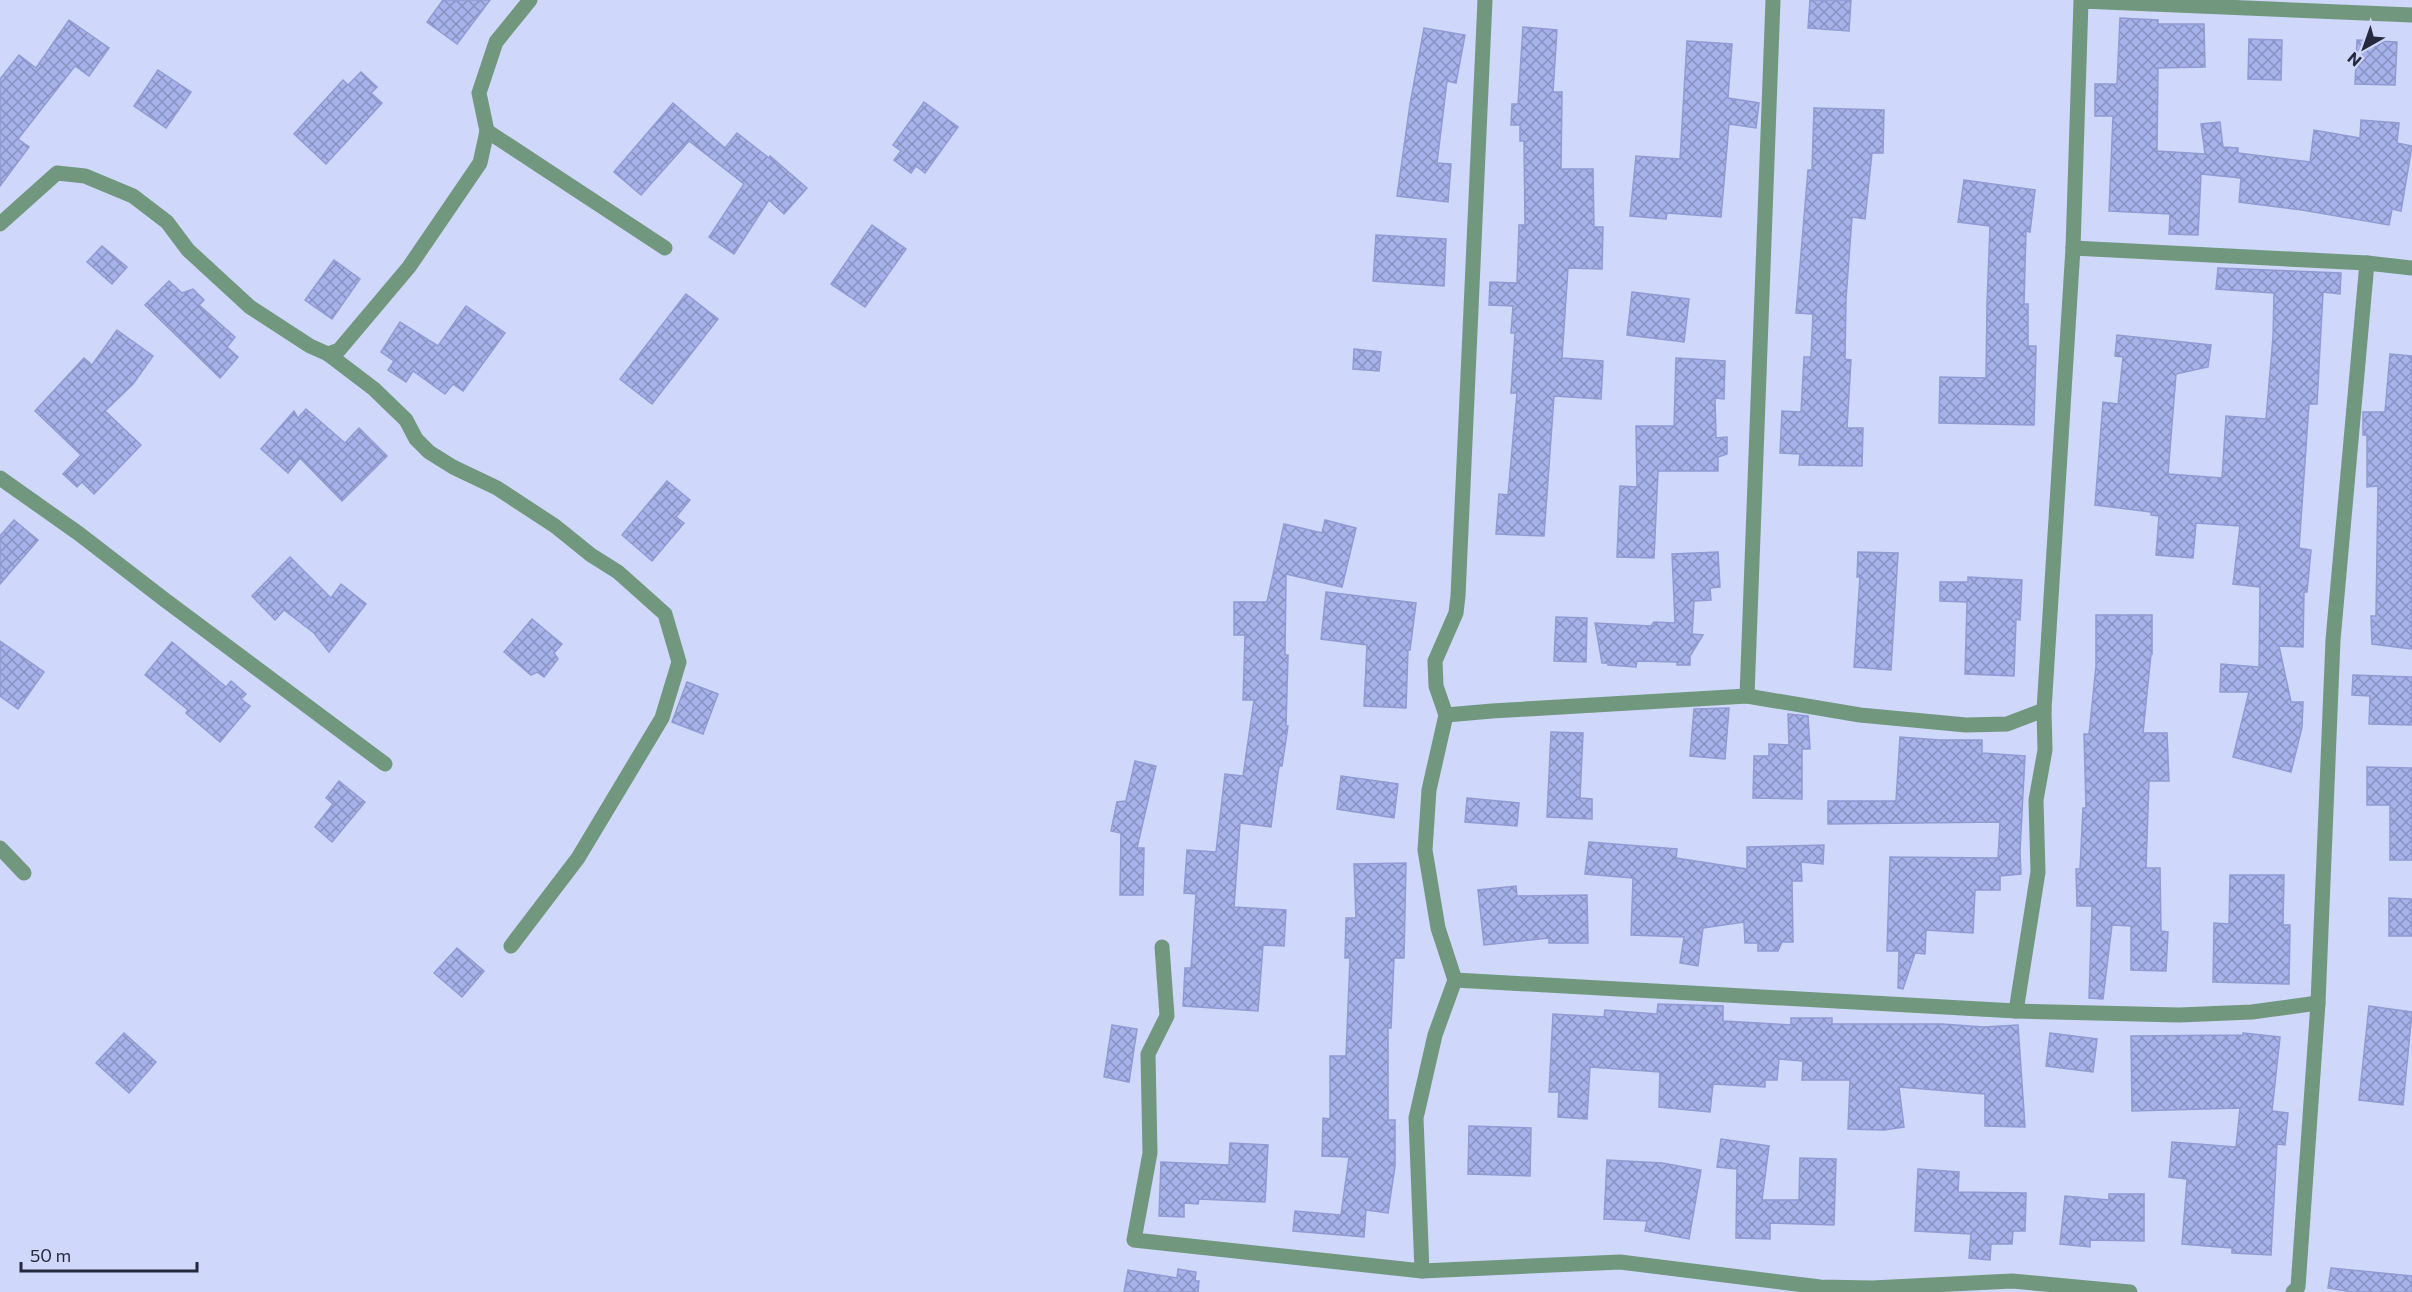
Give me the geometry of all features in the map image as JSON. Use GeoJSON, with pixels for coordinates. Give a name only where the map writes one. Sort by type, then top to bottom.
{"type":"FeatureCollection","features":[{"type":"Feature","properties":{"kind":"street"},"geometry":{"type":"LineString","coordinates":[[328,354],[339,350],[409,267],[480,163],[487,131],[479,93],[482,83],[496,42],[530,0]]}},
{"type":"Feature","properties":{"kind":"street"},"geometry":{"type":"LineString","coordinates":[[1422,1271],[1416,1118],[1434,1035],[1455,980],[1438,928],[1425,850],[1429,790],[1446,716],[1436,686],[1436,661],[1456,613],[1458,596],[1485,0]]}},
{"type":"Feature","properties":{"kind":"street"},"geometry":{"type":"LineString","coordinates":[[1747,696],[1773,0]]}},
{"type":"Feature","properties":{"kind":"street"},"geometry":{"type":"LineString","coordinates":[[2016,1011],[2038,872],[2036,800],[2045,750],[2044,710],[2073,248],[2080,0],[2363,7],[2412,15]]}},
{"type":"Feature","properties":{"kind":"street"},"geometry":{"type":"LineString","coordinates":[[487,131],[665,248]]}},
{"type":"Feature","properties":{"kind":"street"},"geometry":{"type":"LineString","coordinates":[[0,224],[57,173],[85,176],[133,196],[167,222],[188,250],[250,307],[310,346],[328,354],[374,389],[406,420],[416,439],[429,452],[453,467],[497,488],[555,526],[591,555],[618,572],[665,614],[679,662],[662,718],[578,858],[511,946]]}},
{"type":"Feature","properties":{"kind":"street"},"geometry":{"type":"LineString","coordinates":[[2073,248],[2367,263],[2412,268]]}},
{"type":"Feature","properties":{"kind":"street"},"geometry":{"type":"LineString","coordinates":[[2293,1292],[2298,1287],[2318,1003],[2333,640],[2367,263]]}},
{"type":"Feature","properties":{"kind":"street"},"geometry":{"type":"LineString","coordinates":[[0,478],[78,533],[385,764]]}},
{"type":"Feature","properties":{"kind":"street"},"geometry":{"type":"LineString","coordinates":[[1446,716],[1492,711],[1747,696],[1860,715],[1966,725],[2007,724],[2044,710]]}},
{"type":"Feature","properties":{"kind":"street"},"geometry":{"type":"LineString","coordinates":[[0,848],[24,873]]}},
{"type":"Feature","properties":{"kind":"street"},"geometry":{"type":"LineString","coordinates":[[1162,947],[1167,1016],[1148,1054],[1150,1154],[1134,1240],[1422,1271],[1620,1262],[1820,1287],[1872,1288],[2012,1281],[2130,1292]]}},
{"type":"Feature","properties":{"kind":"street"},"geometry":{"type":"LineString","coordinates":[[1455,980],[2016,1011],[2179,1015],[2252,1012],[2318,1003]]}},
{"type":"Feature","properties":{"kind":"building"},"geometry":{"type":"Polygon","coordinates":[[[443,0],[490,0],[457,44],[427,22],[443,0]]]}},
{"type":"Feature","properties":{"kind":"building"},"geometry":{"type":"Polygon","coordinates":[[[1810,0],[1851,0],[1849,31],[1808,28],[1810,0]]]}},
{"type":"Feature","properties":{"kind":"building"},"geometry":{"type":"Polygon","coordinates":[[[2120,18],[2158,20],[2158,24],[2204,24],[2205,67],[2158,68],[2157,151],[2205,154],[2201,124],[2220,122],[2223,147],[2238,148],[2238,153],[2310,162],[2314,130],[2360,138],[2361,120],[2399,123],[2397,143],[2412,146],[2401,211],[2392,209],[2389,225],[2239,202],[2241,178],[2201,174],[2198,235],[2169,234],[2170,214],[2109,211],[2113,116],[2095,116],[2095,84],[2117,84],[2120,18]]]}},
{"type":"Feature","properties":{"kind":"building"},"geometry":{"type":"Polygon","coordinates":[[[69,20],[109,48],[89,76],[75,66],[18,139],[29,147],[0,186],[0,79],[19,55],[36,68],[69,20]]]}},
{"type":"Feature","properties":{"kind":"building"},"geometry":{"type":"Polygon","coordinates":[[[1523,27],[1557,30],[1553,92],[1562,92],[1561,169],[1593,169],[1594,227],[1603,227],[1602,269],[1568,268],[1562,358],[1603,361],[1601,399],[1554,396],[1544,536],[1496,534],[1499,494],[1508,495],[1517,393],[1511,393],[1515,333],[1511,333],[1513,306],[1489,305],[1490,282],[1517,283],[1519,225],[1525,225],[1524,141],[1520,141],[1520,125],[1511,125],[1512,104],[1518,104],[1523,27]]]}},
{"type":"Feature","properties":{"kind":"building"},"geometry":{"type":"Polygon","coordinates":[[[1424,28],[1465,35],[1456,83],[1447,81],[1437,163],[1451,164],[1448,202],[1397,196],[1424,28]]]}},
{"type":"Feature","properties":{"kind":"building"},"geometry":{"type":"Polygon","coordinates":[[[2249,39],[2282,40],[2281,80],[2248,79],[2249,39]]]}},
{"type":"Feature","properties":{"kind":"building"},"geometry":{"type":"Polygon","coordinates":[[[2357,40],[2397,42],[2395,85],[2355,84],[2357,40]]]}},
{"type":"Feature","properties":{"kind":"building"},"geometry":{"type":"Polygon","coordinates":[[[1687,41],[1732,44],[1728,98],[1759,103],[1756,128],[1729,124],[1721,217],[1667,213],[1666,219],[1630,216],[1636,156],[1680,159],[1687,41]]]}},
{"type":"Feature","properties":{"kind":"building"},"geometry":{"type":"Polygon","coordinates":[[[158,70],[191,92],[166,128],[134,106],[158,70]]]}},
{"type":"Feature","properties":{"kind":"building"},"geometry":{"type":"Polygon","coordinates":[[[361,72],[377,87],[371,93],[382,103],[326,164],[294,134],[343,80],[348,85],[361,72]]]}},
{"type":"Feature","properties":{"kind":"building"},"geometry":{"type":"Polygon","coordinates":[[[924,102],[958,127],[925,173],[916,166],[911,173],[894,160],[901,151],[893,145],[924,102]]]}},
{"type":"Feature","properties":{"kind":"building"},"geometry":{"type":"Polygon","coordinates":[[[673,103],[725,148],[737,133],[769,158],[770,156],[807,188],[784,214],[769,200],[734,254],[709,237],[744,184],[689,141],[641,195],[614,172],[673,103]]]}},
{"type":"Feature","properties":{"kind":"building"},"geometry":{"type":"Polygon","coordinates":[[[1814,108],[1884,110],[1883,153],[1872,153],[1865,219],[1852,217],[1846,299],[1845,359],[1851,360],[1847,428],[1863,428],[1862,466],[1799,465],[1800,454],[1780,453],[1782,411],[1801,412],[1804,357],[1811,357],[1813,314],[1796,313],[1808,170],[1812,170],[1814,108]]]}},
{"type":"Feature","properties":{"kind":"building"},"geometry":{"type":"Polygon","coordinates":[[[1964,180],[2035,190],[2030,232],[2026,231],[2024,304],[2028,304],[2028,346],[2036,346],[2034,425],[1939,423],[1940,377],[1986,378],[1990,226],[1958,222],[1964,180]]]}},
{"type":"Feature","properties":{"kind":"building"},"geometry":{"type":"Polygon","coordinates":[[[872,225],[906,249],[865,307],[831,284],[872,225]]]}},
{"type":"Feature","properties":{"kind":"building"},"geometry":{"type":"Polygon","coordinates":[[[1376,235],[1446,239],[1444,286],[1373,281],[1376,235]]]}},
{"type":"Feature","properties":{"kind":"building"},"geometry":{"type":"Polygon","coordinates":[[[102,246],[127,267],[112,284],[87,262],[102,246]]]}},
{"type":"Feature","properties":{"kind":"building"},"geometry":{"type":"Polygon","coordinates":[[[334,260],[360,279],[332,319],[305,300],[334,260]]]}},
{"type":"Feature","properties":{"kind":"building"},"geometry":{"type":"Polygon","coordinates":[[[2218,268],[2341,273],[2340,294],[2323,292],[2317,404],[2309,404],[2299,548],[2311,550],[2307,592],[2304,592],[2303,647],[2279,646],[2291,702],[2303,702],[2302,727],[2291,772],[2233,757],[2249,692],[2220,692],[2221,664],[2259,667],[2260,587],[2233,584],[2240,526],[2196,523],[2193,558],[2156,555],[2159,516],[2151,515],[2151,512],[2095,505],[2103,402],[2118,404],[2123,357],[2115,356],[2117,335],[2211,345],[2208,367],[2176,374],[2168,474],[2222,478],[2226,416],[2266,419],[2274,293],[2216,289],[2218,268]]]}},
{"type":"Feature","properties":{"kind":"building"},"geometry":{"type":"Polygon","coordinates":[[[169,281],[182,293],[193,289],[204,300],[199,305],[235,337],[227,347],[238,357],[220,378],[145,305],[169,281]]]}},
{"type":"Feature","properties":{"kind":"building"},"geometry":{"type":"Polygon","coordinates":[[[1632,292],[1689,299],[1684,342],[1627,335],[1632,292]]]}},
{"type":"Feature","properties":{"kind":"building"},"geometry":{"type":"Polygon","coordinates":[[[686,294],[718,319],[652,404],[620,379],[686,294]]]}},
{"type":"Feature","properties":{"kind":"building"},"geometry":{"type":"Polygon","coordinates":[[[466,306],[505,333],[463,391],[453,384],[445,394],[413,371],[406,382],[388,370],[394,361],[381,352],[400,322],[438,346],[466,306]]]}},
{"type":"Feature","properties":{"kind":"building"},"geometry":{"type":"Polygon","coordinates":[[[117,330],[153,356],[133,384],[105,411],[141,445],[94,494],[82,482],[77,487],[63,474],[81,455],[35,411],[84,358],[92,365],[117,330]]]}},
{"type":"Feature","properties":{"kind":"building"},"geometry":{"type":"Polygon","coordinates":[[[1354,349],[1381,352],[1379,371],[1353,369],[1354,349]]]}},
{"type":"Feature","properties":{"kind":"building"},"geometry":{"type":"Polygon","coordinates":[[[2390,354],[2412,356],[2412,649],[2372,644],[2371,616],[2376,616],[2378,486],[2367,487],[2367,435],[2363,435],[2363,412],[2385,412],[2390,354]]]}},
{"type":"Feature","properties":{"kind":"building"},"geometry":{"type":"Polygon","coordinates":[[[1676,358],[1725,361],[1724,399],[1715,398],[1716,438],[1727,437],[1727,454],[1718,457],[1718,471],[1658,471],[1654,558],[1617,557],[1620,486],[1637,487],[1636,426],[1674,426],[1676,358]]]}},
{"type":"Feature","properties":{"kind":"building"},"geometry":{"type":"Polygon","coordinates":[[[306,409],[345,443],[359,428],[387,456],[342,501],[300,458],[288,473],[261,449],[294,411],[298,418],[306,409]]]}},
{"type":"Feature","properties":{"kind":"building"},"geometry":{"type":"Polygon","coordinates":[[[667,481],[690,500],[676,517],[684,523],[652,561],[622,535],[667,481]]]}},
{"type":"Feature","properties":{"kind":"building"},"geometry":{"type":"Polygon","coordinates":[[[14,520],[38,540],[0,584],[0,536],[14,520]]]}},
{"type":"Feature","properties":{"kind":"building"},"geometry":{"type":"Polygon","coordinates":[[[1325,520],[1356,528],[1342,587],[1286,574],[1285,655],[1288,655],[1286,726],[1288,726],[1282,766],[1279,766],[1271,827],[1240,823],[1234,907],[1286,910],[1284,946],[1263,945],[1258,1011],[1183,1006],[1185,968],[1191,968],[1196,894],[1184,893],[1187,850],[1216,852],[1225,774],[1243,776],[1254,700],[1243,700],[1245,635],[1234,635],[1234,602],[1267,602],[1284,524],[1322,533],[1325,520]]]}},
{"type":"Feature","properties":{"kind":"building"},"geometry":{"type":"Polygon","coordinates":[[[1718,552],[1720,587],[1710,588],[1711,600],[1694,601],[1692,634],[1703,635],[1690,656],[1690,665],[1677,665],[1677,662],[1637,661],[1636,667],[1602,663],[1595,623],[1651,626],[1654,622],[1675,623],[1672,554],[1718,552]]]}},
{"type":"Feature","properties":{"kind":"building"},"geometry":{"type":"Polygon","coordinates":[[[1858,552],[1898,553],[1891,670],[1854,667],[1860,577],[1857,577],[1858,552]]]}},
{"type":"Feature","properties":{"kind":"building"},"geometry":{"type":"Polygon","coordinates":[[[290,557],[331,598],[341,584],[366,604],[329,652],[314,633],[284,610],[275,620],[252,596],[290,557]]]}},
{"type":"Feature","properties":{"kind":"building"},"geometry":{"type":"Polygon","coordinates":[[[1968,577],[2022,580],[2020,620],[2016,619],[2014,676],[1965,674],[1967,602],[1940,601],[1940,582],[1968,582],[1968,577]]]}},
{"type":"Feature","properties":{"kind":"building"},"geometry":{"type":"Polygon","coordinates":[[[1326,592],[1416,603],[1410,650],[1408,650],[1406,708],[1364,706],[1367,645],[1321,639],[1326,592]]]}},
{"type":"Feature","properties":{"kind":"building"},"geometry":{"type":"Polygon","coordinates":[[[2096,615],[2152,615],[2152,654],[2143,733],[2167,733],[2169,781],[2149,781],[2146,868],[2160,868],[2161,931],[2168,932],[2166,971],[2131,970],[2131,926],[2112,925],[2103,999],[2089,998],[2092,906],[2077,906],[2076,869],[2080,869],[2083,808],[2086,808],[2084,734],[2089,734],[2096,666],[2096,615]]]}},
{"type":"Feature","properties":{"kind":"building"},"geometry":{"type":"Polygon","coordinates":[[[1556,617],[1587,618],[1586,662],[1554,661],[1556,617]]]}},
{"type":"Feature","properties":{"kind":"building"},"geometry":{"type":"Polygon","coordinates":[[[532,619],[562,644],[554,653],[558,659],[544,677],[537,672],[531,675],[504,652],[532,619]]]}},
{"type":"Feature","properties":{"kind":"building"},"geometry":{"type":"Polygon","coordinates":[[[0,641],[44,672],[18,709],[0,696],[0,641]]]}},
{"type":"Feature","properties":{"kind":"building"},"geometry":{"type":"Polygon","coordinates":[[[172,642],[226,687],[231,681],[246,694],[241,699],[250,706],[220,742],[186,713],[188,710],[145,675],[172,642]]]}},
{"type":"Feature","properties":{"kind":"building"},"geometry":{"type":"Polygon","coordinates":[[[2353,675],[2412,677],[2412,725],[2369,724],[2370,696],[2352,695],[2353,675]]]}},
{"type":"Feature","properties":{"kind":"building"},"geometry":{"type":"Polygon","coordinates":[[[687,682],[718,694],[703,734],[672,722],[687,682]]]}},
{"type":"Feature","properties":{"kind":"building"},"geometry":{"type":"Polygon","coordinates":[[[1729,708],[1725,759],[1690,756],[1694,709],[1729,708]]]}},
{"type":"Feature","properties":{"kind":"building"},"geometry":{"type":"Polygon","coordinates":[[[1788,714],[1808,716],[1810,749],[1802,749],[1802,799],[1753,798],[1754,756],[1769,756],[1769,744],[1789,745],[1788,714]]]}},
{"type":"Feature","properties":{"kind":"building"},"geometry":{"type":"Polygon","coordinates":[[[1551,732],[1583,733],[1580,798],[1592,799],[1592,819],[1547,817],[1551,732]]]}},
{"type":"Feature","properties":{"kind":"building"},"geometry":{"type":"Polygon","coordinates":[[[1900,737],[1982,740],[1982,753],[2025,756],[2021,874],[2000,876],[2000,890],[1975,890],[1973,933],[1926,930],[1925,954],[1915,953],[1903,989],[1898,988],[1899,951],[1887,951],[1890,857],[1998,858],[2000,822],[1828,824],[1828,801],[1896,801],[1900,737]]]}},
{"type":"Feature","properties":{"kind":"building"},"geometry":{"type":"Polygon","coordinates":[[[1135,761],[1156,766],[1137,848],[1144,848],[1143,895],[1120,895],[1121,833],[1111,831],[1117,802],[1126,801],[1135,761]]]}},
{"type":"Feature","properties":{"kind":"building"},"geometry":{"type":"Polygon","coordinates":[[[2367,767],[2412,768],[2412,860],[2390,860],[2390,805],[2367,805],[2367,767]]]}},
{"type":"Feature","properties":{"kind":"building"},"geometry":{"type":"Polygon","coordinates":[[[1341,776],[1398,784],[1394,818],[1337,809],[1341,776]]]}},
{"type":"Feature","properties":{"kind":"building"},"geometry":{"type":"Polygon","coordinates":[[[339,781],[365,802],[332,842],[315,827],[333,804],[326,798],[339,781]]]}},
{"type":"Feature","properties":{"kind":"building"},"geometry":{"type":"Polygon","coordinates":[[[1467,798],[1519,803],[1517,826],[1465,822],[1467,798]]]}},
{"type":"Feature","properties":{"kind":"building"},"geometry":{"type":"Polygon","coordinates":[[[1589,842],[1677,849],[1676,858],[1747,869],[1747,847],[1824,845],[1823,864],[1801,862],[1802,881],[1792,881],[1793,942],[1782,942],[1778,951],[1758,951],[1758,943],[1745,943],[1744,922],[1703,928],[1698,966],[1680,963],[1684,937],[1631,935],[1633,878],[1585,874],[1589,842]]]}},
{"type":"Feature","properties":{"kind":"building"},"geometry":{"type":"Polygon","coordinates":[[[1406,863],[1404,958],[1394,958],[1391,1028],[1388,1028],[1388,1120],[1395,1120],[1395,1166],[1388,1213],[1366,1210],[1364,1237],[1293,1231],[1295,1211],[1341,1215],[1349,1157],[1322,1156],[1323,1118],[1330,1119],[1330,1056],[1346,1056],[1350,958],[1345,958],[1346,918],[1356,918],[1354,864],[1406,863]]]}},
{"type":"Feature","properties":{"kind":"building"},"geometry":{"type":"Polygon","coordinates":[[[2230,875],[2284,875],[2283,925],[2290,925],[2289,984],[2213,982],[2214,923],[2229,924],[2230,875]]]}},
{"type":"Feature","properties":{"kind":"building"},"geometry":{"type":"Polygon","coordinates":[[[1516,886],[1517,896],[1587,895],[1588,943],[1549,943],[1549,938],[1484,945],[1478,890],[1516,886]]]}},
{"type":"Feature","properties":{"kind":"building"},"geometry":{"type":"Polygon","coordinates":[[[2389,898],[2412,899],[2412,936],[2389,936],[2389,898]]]}},
{"type":"Feature","properties":{"kind":"building"},"geometry":{"type":"Polygon","coordinates":[[[457,948],[484,971],[462,997],[434,973],[457,948]]]}},
{"type":"Feature","properties":{"kind":"building"},"geometry":{"type":"Polygon","coordinates":[[[1658,1004],[1723,1006],[1723,1021],[1791,1025],[1791,1018],[1832,1018],[1832,1024],[1942,1024],[1984,1027],[2018,1025],[2025,1127],[1985,1126],[1985,1094],[1899,1087],[1904,1127],[1884,1130],[1848,1129],[1850,1080],[1802,1080],[1803,1061],[1779,1059],[1777,1080],[1765,1080],[1765,1087],[1713,1084],[1710,1112],[1659,1107],[1660,1072],[1590,1067],[1587,1119],[1558,1117],[1559,1092],[1549,1092],[1553,1014],[1604,1017],[1605,1010],[1657,1014],[1658,1004]]]}},
{"type":"Feature","properties":{"kind":"building"},"geometry":{"type":"Polygon","coordinates":[[[2369,1006],[2412,1012],[2403,1105],[2359,1100],[2369,1006]]]}},
{"type":"Feature","properties":{"kind":"building"},"geometry":{"type":"Polygon","coordinates":[[[1112,1025],[1137,1029],[1129,1082],[1104,1077],[1112,1025]]]}},
{"type":"Feature","properties":{"kind":"building"},"geometry":{"type":"Polygon","coordinates":[[[124,1033],[156,1062],[129,1093],[96,1063],[124,1033]]]}},
{"type":"Feature","properties":{"kind":"building"},"geometry":{"type":"Polygon","coordinates":[[[2050,1033],[2097,1039],[2093,1072],[2046,1066],[2050,1033]]]}},
{"type":"Feature","properties":{"kind":"building"},"geometry":{"type":"Polygon","coordinates":[[[2243,1033],[2280,1037],[2272,1111],[2288,1113],[2285,1145],[2277,1144],[2271,1255],[2232,1253],[2232,1248],[2182,1244],[2187,1179],[2169,1177],[2172,1142],[2236,1147],[2240,1108],[2132,1111],[2131,1036],[2243,1035],[2243,1033]]]}},
{"type":"Feature","properties":{"kind":"building"},"geometry":{"type":"Polygon","coordinates":[[[1469,1126],[1531,1128],[1530,1176],[1468,1174],[1469,1126]]]}},
{"type":"Feature","properties":{"kind":"building"},"geometry":{"type":"Polygon","coordinates":[[[1721,1139],[1769,1146],[1762,1200],[1799,1200],[1800,1158],[1836,1159],[1834,1225],[1770,1223],[1770,1239],[1736,1238],[1737,1169],[1717,1167],[1721,1139]]]}},
{"type":"Feature","properties":{"kind":"building"},"geometry":{"type":"Polygon","coordinates":[[[1230,1143],[1268,1145],[1265,1202],[1199,1199],[1198,1204],[1184,1203],[1184,1217],[1159,1216],[1161,1162],[1229,1165],[1230,1143]]]}},
{"type":"Feature","properties":{"kind":"building"},"geometry":{"type":"Polygon","coordinates":[[[1607,1160],[1662,1163],[1701,1170],[1689,1239],[1645,1231],[1647,1221],[1604,1219],[1607,1160]]]}},
{"type":"Feature","properties":{"kind":"building"},"geometry":{"type":"Polygon","coordinates":[[[1918,1169],[1959,1172],[1958,1192],[2026,1193],[2025,1231],[2013,1231],[2012,1244],[1991,1244],[1990,1260],[1969,1258],[1971,1234],[1915,1231],[1918,1169]]]}},
{"type":"Feature","properties":{"kind":"building"},"geometry":{"type":"Polygon","coordinates":[[[2109,1194],[2144,1194],[2144,1241],[2090,1240],[2090,1247],[2060,1244],[2065,1196],[2109,1200],[2109,1194]]]}},
{"type":"Feature","properties":{"kind":"building"},"geometry":{"type":"Polygon","coordinates":[[[2331,1268],[2412,1276],[2412,1292],[2352,1292],[2328,1288],[2331,1268]]]}},
{"type":"Feature","properties":{"kind":"building"},"geometry":{"type":"Polygon","coordinates":[[[1178,1269],[1196,1272],[1195,1281],[1199,1281],[1198,1292],[1124,1292],[1128,1270],[1177,1278],[1178,1269]]]}}]}
